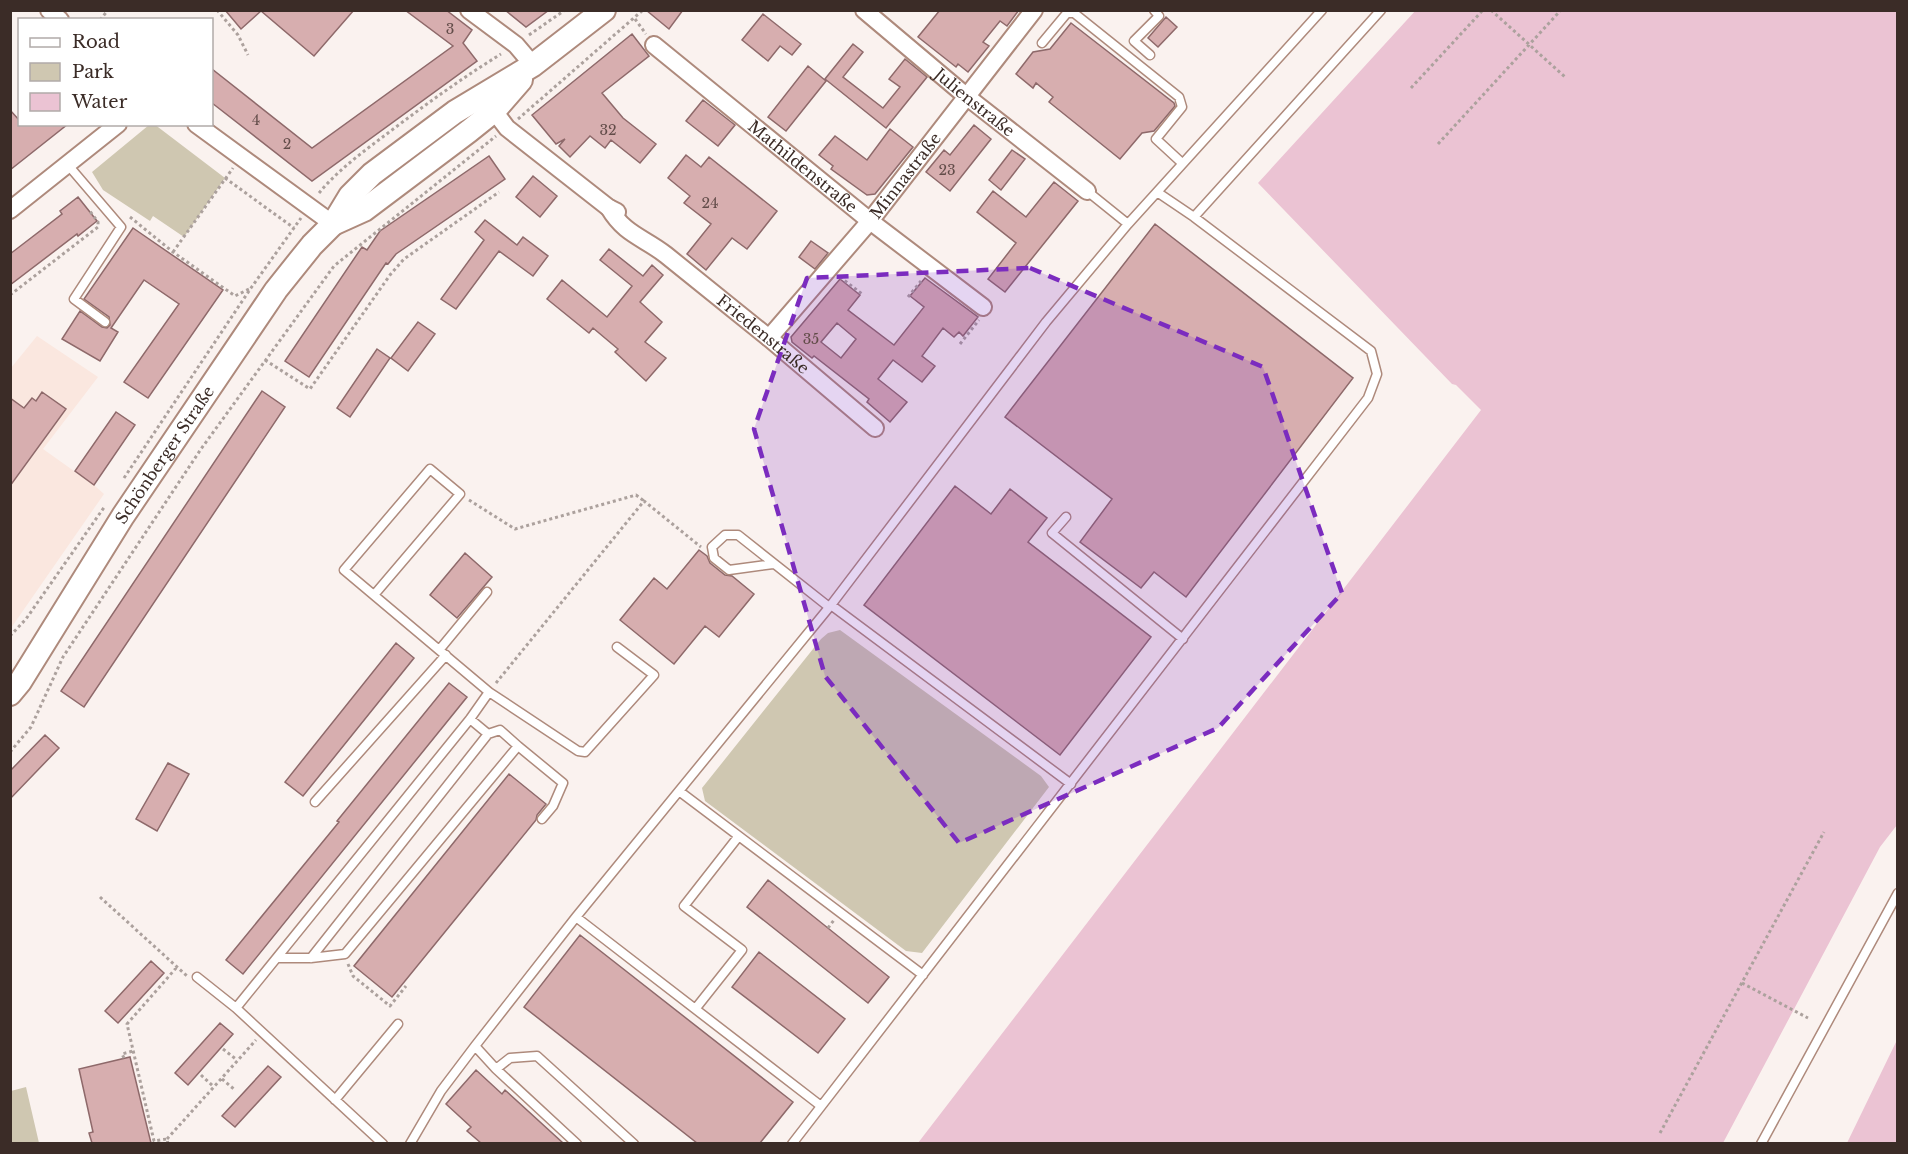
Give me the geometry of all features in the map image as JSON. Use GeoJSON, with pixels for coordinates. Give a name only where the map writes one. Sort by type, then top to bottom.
{"type":"FeatureCollection","features":[{"type":"Feature","properties":{"kind":"main road","name":"Schönberger Straße"},"geometry":{"type":"LineString","coordinates":[[14,684],[123,516],[276,291],[312,245],[333,224],[350,196],[372,174],[455,112],[533,65],[604,10]]}},
{"type":"Feature","properties":{"kind":"main road","name":"Schönberger Straße"},"geometry":{"type":"LineString","coordinates":[[333,224],[364,210],[500,120],[533,65]]}},
{"type":"Feature","properties":{"kind":"street"},"geometry":{"type":"LineString","coordinates":[[469,10],[516,45],[533,65]]}},
{"type":"Feature","properties":{"kind":"street","name":"Julienstraße"},"geometry":{"type":"LineString","coordinates":[[864,10],[966,96],[1087,191]]}},
{"type":"Feature","properties":{"kind":"street","name":"Minnastraße"},"geometry":{"type":"LineString","coordinates":[[769,338],[870,220],[1035,10]]}},
{"type":"Feature","properties":{"kind":"street","name":"Mathildenstraße"},"geometry":{"type":"LineString","coordinates":[[654,45],[870,220],[983,307]]}},
{"type":"Feature","properties":{"kind":"street","name":"Friedenstraße"},"geometry":{"type":"LineString","coordinates":[[500,120],[609,208],[618,224],[635,237],[649,242],[769,338],[875,428]]}},
{"type":"Feature","properties":{"kind":"street"},"geometry":{"type":"LineString","coordinates":[[10,210],[116,126]]}},
{"type":"Feature","properties":{"kind":"street"},"geometry":{"type":"LineString","coordinates":[[199,126],[333,224]]}},
{"type":"Feature","properties":{"kind":"lane"},"geometry":{"type":"LineString","coordinates":[[1150,55],[1134,41],[1160,16],[1154,10]]}},
{"type":"Feature","properties":{"kind":"lane"},"geometry":{"type":"LineString","coordinates":[[410,1143],[441,1091],[475,1046],[576,917],[830,606],[1047,322],[1128,224],[1322,10]]}},
{"type":"Feature","properties":{"kind":"lane"},"geometry":{"type":"LineString","coordinates":[[1194,217],[1381,10]]}},
{"type":"Feature","properties":{"kind":"lane"},"geometry":{"type":"LineString","coordinates":[[1042,42],[1067,13],[1074,13],[1179,97],[1182,107],[1156,139],[1182,163]]}},
{"type":"Feature","properties":{"kind":"lane"},"geometry":{"type":"LineString","coordinates":[[68,165],[121,226],[74,299],[105,322]]}},
{"type":"Feature","properties":{"kind":"lane"},"geometry":{"type":"LineString","coordinates":[[1087,191],[1128,224]]}},
{"type":"Feature","properties":{"kind":"lane"},"geometry":{"type":"LineString","coordinates":[[792,1143],[1368,398],[1377,374],[1371,351],[1194,217],[1157,192]]}},
{"type":"Feature","properties":{"kind":"lane"},"geometry":{"type":"LineString","coordinates":[[374,595],[460,494],[430,468],[344,570],[489,692],[578,751],[585,752],[654,675],[617,647]]}},
{"type":"Feature","properties":{"kind":"lane"},"geometry":{"type":"LineString","coordinates":[[1066,517],[1052,533],[1183,639]]}},
{"type":"Feature","properties":{"kind":"lane"},"geometry":{"type":"LineString","coordinates":[[773,564],[729,570],[714,558],[712,547],[725,535],[738,535],[773,564],[1071,783]]}},
{"type":"Feature","properties":{"kind":"lane"},"geometry":{"type":"LineString","coordinates":[[315,802],[443,652],[487,592]]}},
{"type":"Feature","properties":{"kind":"lane"},"geometry":{"type":"LineString","coordinates":[[236,1008],[470,719],[489,692]]}},
{"type":"Feature","properties":{"kind":"lane"},"geometry":{"type":"LineString","coordinates":[[470,719],[488,734]]}},
{"type":"Feature","properties":{"kind":"lane"},"geometry":{"type":"LineString","coordinates":[[311,958],[488,734],[500,730],[563,783],[553,806],[542,819]]}},
{"type":"Feature","properties":{"kind":"lane"},"geometry":{"type":"LineString","coordinates":[[277,958],[311,958],[345,954],[518,746]]}},
{"type":"Feature","properties":{"kind":"lane"},"geometry":{"type":"LineString","coordinates":[[679,791],[923,975]]}},
{"type":"Feature","properties":{"kind":"lane"},"geometry":{"type":"LineString","coordinates":[[696,1008],[742,950],[684,906],[738,837]]}},
{"type":"Feature","properties":{"kind":"lane"},"geometry":{"type":"LineString","coordinates":[[1761,1143],[1898,893]]}},
{"type":"Feature","properties":{"kind":"lane"},"geometry":{"type":"LineString","coordinates":[[576,917],[821,1106]]}},
{"type":"Feature","properties":{"kind":"lane"},"geometry":{"type":"LineString","coordinates":[[197,977],[264,1032],[383,1143]]}},
{"type":"Feature","properties":{"kind":"lane"},"geometry":{"type":"LineString","coordinates":[[335,1100],[398,1024]]}},
{"type":"Feature","properties":{"kind":"lane"},"geometry":{"type":"LineString","coordinates":[[475,1046],[496,1069],[577,1143]]}},
{"type":"Feature","properties":{"kind":"lane"},"geometry":{"type":"LineString","coordinates":[[496,1069],[510,1058],[537,1056],[634,1143]]}},
{"type":"Feature","properties":{"kind":"path"},"geometry":{"type":"LineString","coordinates":[[217,10],[238,35],[248,55]]}},
{"type":"Feature","properties":{"kind":"path"},"geometry":{"type":"LineString","coordinates":[[10,752],[31,727],[63,657],[201,449],[334,266],[500,120],[643,10]]}},
{"type":"Feature","properties":{"kind":"path"},"geometry":{"type":"LineString","coordinates":[[1411,88],[1483,10]]}},
{"type":"Feature","properties":{"kind":"path"},"geometry":{"type":"LineString","coordinates":[[1491,10],[1565,77]]}},
{"type":"Feature","properties":{"kind":"path"},"geometry":{"type":"LineString","coordinates":[[1438,144],[1561,10]]}},
{"type":"Feature","properties":{"kind":"path"},"geometry":{"type":"LineString","coordinates":[[173,252],[241,157]]}},
{"type":"Feature","properties":{"kind":"path"},"geometry":{"type":"LineString","coordinates":[[225,178],[287,221],[334,266]]}},
{"type":"Feature","properties":{"kind":"path"},"geometry":{"type":"LineString","coordinates":[[266,360],[310,389],[390,275],[404,259],[499,192]]}},
{"type":"Feature","properties":{"kind":"path"},"geometry":{"type":"LineString","coordinates":[[122,211],[173,252],[235,296]]}},
{"type":"Feature","properties":{"kind":"path"},"geometry":{"type":"LineString","coordinates":[[10,295],[98,227]]}},
{"type":"Feature","properties":{"kind":"path"},"geometry":{"type":"LineString","coordinates":[[908,297],[932,267]]}},
{"type":"Feature","properties":{"kind":"path"},"geometry":{"type":"LineString","coordinates":[[829,268],[862,294]]}},
{"type":"Feature","properties":{"kind":"path"},"geometry":{"type":"LineString","coordinates":[[960,344],[980,319],[983,307]]}},
{"type":"Feature","properties":{"kind":"path"},"geometry":{"type":"LineString","coordinates":[[460,494],[515,530],[636,495],[701,547],[712,547]]}},
{"type":"Feature","properties":{"kind":"path"},"geometry":{"type":"LineString","coordinates":[[489,692],[644,501]]}},
{"type":"Feature","properties":{"kind":"path"},"geometry":{"type":"LineString","coordinates":[[1660,1133],[1824,832]]}},
{"type":"Feature","properties":{"kind":"path"},"geometry":{"type":"LineString","coordinates":[[100,897],[187,976],[197,977]]}},
{"type":"Feature","properties":{"kind":"path"},"geometry":{"type":"LineString","coordinates":[[345,954],[353,976],[390,1006],[406,986]]}},
{"type":"Feature","properties":{"kind":"path"},"geometry":{"type":"LineString","coordinates":[[177,967],[127,1024],[154,1141],[167,1141],[264,1032]]}},
{"type":"Feature","properties":{"kind":"path"},"geometry":{"type":"LineString","coordinates":[[1742,983],[1808,1018]]}},
{"type":"Feature","properties":{"kind":"path"},"geometry":{"type":"LineString","coordinates":[[223,1049],[237,1060]]}},
{"type":"Feature","properties":{"kind":"path"},"geometry":{"type":"LineString","coordinates":[[124,1058],[122,1054],[134,1051]]}},
{"type":"Feature","properties":{"kind":"path"},"geometry":{"type":"LineString","coordinates":[[201,1075],[214,1086]]}},
{"type":"Feature","properties":{"kind":"path"},"geometry":{"type":"LineString","coordinates":[[222,1078],[234,1090]]}},
{"type":"Feature","properties":{"kind":"highlighted area"},"geometry":{"type":"Polygon","coordinates":[[[1030,268],[1263,367],[1342,593],[1218,728],[959,843],[825,676],[754,429],[807,278],[1030,268]]]}},
{"type":"Feature","properties":{"kind":"shaded area"},"geometry":{"type":"Polygon","coordinates":[[[37,336],[98,377],[43,449],[104,494],[11,628],[11,368],[37,336]]]}},
{"type":"Feature","properties":{"kind":"green space"},"geometry":{"type":"Polygon","coordinates":[[[148,126],[157,126],[225,178],[184,237],[153,216],[150,221],[103,190],[92,172],[148,126]]]}},
{"type":"Feature","properties":{"kind":"green space"},"geometry":{"type":"Polygon","coordinates":[[[840,630],[1041,776],[1049,787],[922,953],[906,951],[705,801],[702,788],[821,639],[828,633],[840,630]]]}},
{"type":"Feature","properties":{"kind":"green space"},"geometry":{"type":"Polygon","coordinates":[[[26,1087],[39,1143],[11,1143],[11,1091],[26,1087]]]}},
{"type":"Feature","properties":{"kind":"water"},"geometry":{"type":"Polygon","coordinates":[[[1416,10],[1897,11],[1897,825],[1880,847],[1723,1143],[918,1143],[1481,410],[1456,385],[1452,384],[1258,183],[1416,10]]]}},
{"type":"Feature","properties":{"kind":"water"},"geometry":{"type":"Polygon","coordinates":[[[1897,1040],[1897,1143],[1847,1143],[1897,1040]]]}},
{"type":"Feature","properties":{"kind":"building"},"geometry":{"type":"Polygon","coordinates":[[[225,10],[354,10],[314,56],[261,11],[241,29],[225,10]]]}},
{"type":"Feature","properties":{"kind":"building"},"geometry":{"type":"Polygon","coordinates":[[[405,10],[446,10],[472,30],[463,43],[477,61],[312,181],[213,104],[213,70],[312,148],[453,46],[405,10]]]}},
{"type":"Feature","properties":{"kind":"building"},"geometry":{"type":"Polygon","coordinates":[[[505,10],[549,10],[526,27],[505,10]]]}},
{"type":"Feature","properties":{"kind":"building"},"geometry":{"type":"Polygon","coordinates":[[[646,10],[683,10],[669,29],[646,10]]]}},
{"type":"Feature","properties":{"kind":"building"},"geometry":{"type":"Polygon","coordinates":[[[940,10],[1019,10],[1007,26],[1000,21],[983,42],[989,46],[968,72],[958,64],[956,67],[918,37],[940,10]]]}},
{"type":"Feature","properties":{"kind":"building"},"geometry":{"type":"Polygon","coordinates":[[[763,14],[801,44],[792,55],[780,46],[768,61],[742,40],[763,14]]]}},
{"type":"Feature","properties":{"kind":"building"},"geometry":{"type":"Polygon","coordinates":[[[1166,17],[1177,27],[1158,47],[1148,38],[1166,17]]]}},
{"type":"Feature","properties":{"kind":"building"},"geometry":{"type":"Polygon","coordinates":[[[1071,23],[1174,103],[1175,106],[1154,131],[1142,133],[1120,159],[1049,102],[1053,97],[1036,83],[1033,88],[1016,74],[1033,52],[1050,49],[1071,23]]]}},
{"type":"Feature","properties":{"kind":"building"},"geometry":{"type":"Polygon","coordinates":[[[632,34],[649,56],[602,93],[623,118],[656,144],[640,163],[611,140],[605,148],[590,136],[570,157],[559,146],[565,139],[556,144],[532,115],[632,34]]]}},
{"type":"Feature","properties":{"kind":"building"},"geometry":{"type":"Polygon","coordinates":[[[853,44],[863,52],[843,77],[883,108],[900,87],[889,79],[905,59],[927,77],[886,128],[825,79],[853,44]]]}},
{"type":"Feature","properties":{"kind":"building"},"geometry":{"type":"Polygon","coordinates":[[[808,66],[826,81],[786,131],[768,117],[808,66]]]}},
{"type":"Feature","properties":{"kind":"building"},"geometry":{"type":"Polygon","coordinates":[[[703,100],[735,125],[718,146],[686,121],[703,100]]]}},
{"type":"Feature","properties":{"kind":"building"},"geometry":{"type":"Polygon","coordinates":[[[10,110],[18,119],[18,126],[65,126],[10,170],[10,110]]]}},
{"type":"Feature","properties":{"kind":"building"},"geometry":{"type":"Polygon","coordinates":[[[974,125],[991,139],[950,191],[926,172],[944,150],[950,155],[974,125]]]}},
{"type":"Feature","properties":{"kind":"building"},"geometry":{"type":"Polygon","coordinates":[[[890,129],[913,147],[875,194],[867,195],[831,169],[833,166],[819,155],[835,136],[867,160],[890,129]]]}},
{"type":"Feature","properties":{"kind":"building"},"geometry":{"type":"Polygon","coordinates":[[[1012,150],[1025,159],[1001,190],[989,180],[1012,150]]]}},
{"type":"Feature","properties":{"kind":"building"},"geometry":{"type":"Polygon","coordinates":[[[686,155],[701,167],[709,157],[777,211],[747,249],[732,238],[706,270],[687,254],[711,224],[684,203],[690,196],[668,178],[686,155]]]}},
{"type":"Feature","properties":{"kind":"building"},"geometry":{"type":"Polygon","coordinates":[[[489,156],[505,179],[396,254],[388,264],[386,263],[309,377],[285,361],[362,247],[367,250],[380,231],[489,156]]]}},
{"type":"Feature","properties":{"kind":"building"},"geometry":{"type":"Polygon","coordinates":[[[533,176],[557,196],[540,217],[516,197],[533,176]]]}},
{"type":"Feature","properties":{"kind":"building"},"geometry":{"type":"Polygon","coordinates":[[[1054,182],[1078,201],[1005,292],[988,279],[1016,243],[977,212],[993,191],[1026,217],[1054,182]]]}},
{"type":"Feature","properties":{"kind":"building"},"geometry":{"type":"Polygon","coordinates":[[[78,197],[97,221],[10,285],[10,254],[62,214],[60,211],[78,197]]]}},
{"type":"Feature","properties":{"kind":"building"},"geometry":{"type":"Polygon","coordinates":[[[485,220],[517,245],[523,237],[548,256],[533,276],[499,251],[456,309],[441,299],[484,240],[475,232],[485,220]]]}},
{"type":"Feature","properties":{"kind":"building"},"geometry":{"type":"Polygon","coordinates":[[[1155,224],[1353,378],[1186,597],[1154,572],[1141,588],[1080,542],[1112,499],[1005,417],[1155,224]]]}},
{"type":"Feature","properties":{"kind":"building"},"geometry":{"type":"Polygon","coordinates":[[[133,228],[223,290],[148,398],[124,382],[179,304],[144,280],[111,328],[118,332],[100,361],[62,339],[80,311],[102,327],[107,328],[110,325],[109,317],[84,299],[133,228]]]}},
{"type":"Feature","properties":{"kind":"building"},"geometry":{"type":"Polygon","coordinates":[[[811,241],[828,253],[815,269],[799,257],[811,241]]]}},
{"type":"Feature","properties":{"kind":"building"},"geometry":{"type":"Polygon","coordinates":[[[609,249],[643,276],[652,265],[663,275],[640,302],[662,322],[645,342],[666,358],[646,381],[615,352],[618,349],[593,328],[589,333],[547,299],[562,280],[607,317],[632,286],[600,260],[609,249]]]}},
{"type":"Feature","properties":{"kind":"building"},"geometry":{"type":"Polygon","coordinates":[[[925,278],[978,317],[963,336],[959,332],[954,337],[943,328],[922,356],[935,366],[922,382],[893,360],[878,379],[907,402],[890,422],[867,402],[869,399],[814,356],[812,358],[792,342],[791,337],[840,279],[860,295],[848,310],[894,345],[924,307],[910,296],[925,278]],[[837,323],[821,342],[841,358],[856,339],[837,323]]]}},
{"type":"Feature","properties":{"kind":"building"},"geometry":{"type":"Polygon","coordinates":[[[418,322],[435,334],[408,371],[391,358],[418,322]]]}},
{"type":"Feature","properties":{"kind":"building"},"geometry":{"type":"Polygon","coordinates":[[[377,349],[390,358],[350,417],[337,408],[377,349]]]}},
{"type":"Feature","properties":{"kind":"building"},"geometry":{"type":"Polygon","coordinates":[[[262,391],[285,407],[84,707],[61,691],[262,391]]]}},
{"type":"Feature","properties":{"kind":"building"},"geometry":{"type":"Polygon","coordinates":[[[42,392],[66,409],[10,486],[10,398],[24,408],[32,398],[36,401],[42,392]]]}},
{"type":"Feature","properties":{"kind":"building"},"geometry":{"type":"Polygon","coordinates":[[[116,412],[135,425],[94,485],[75,471],[116,412]]]}},
{"type":"Feature","properties":{"kind":"building"},"geometry":{"type":"Polygon","coordinates":[[[955,486],[991,514],[1010,489],[1047,518],[1028,542],[1151,637],[1060,755],[864,605],[955,486]]]}},
{"type":"Feature","properties":{"kind":"building"},"geometry":{"type":"Polygon","coordinates":[[[699,550],[725,575],[732,576],[754,594],[719,637],[705,626],[674,664],[620,620],[654,578],[667,589],[699,550]]]}},
{"type":"Feature","properties":{"kind":"building"},"geometry":{"type":"Polygon","coordinates":[[[465,553],[492,577],[457,618],[430,595],[465,553]]]}},
{"type":"Feature","properties":{"kind":"building"},"geometry":{"type":"Polygon","coordinates":[[[396,643],[414,658],[303,796],[285,782],[396,643]]]}},
{"type":"Feature","properties":{"kind":"building"},"geometry":{"type":"Polygon","coordinates":[[[449,683],[467,697],[243,974],[226,960],[449,683]]]}},
{"type":"Feature","properties":{"kind":"building"},"geometry":{"type":"Polygon","coordinates":[[[45,735],[59,748],[10,799],[10,771],[45,735]]]}},
{"type":"Feature","properties":{"kind":"building"},"geometry":{"type":"Polygon","coordinates":[[[168,763],[189,774],[157,831],[136,819],[168,763]]]}},
{"type":"Feature","properties":{"kind":"building"},"geometry":{"type":"Polygon","coordinates":[[[509,774],[546,804],[537,815],[536,820],[392,997],[354,966],[509,774]]]}},
{"type":"Feature","properties":{"kind":"building"},"geometry":{"type":"Polygon","coordinates":[[[768,880],[889,977],[868,1003],[747,907],[768,880]]]}},
{"type":"Feature","properties":{"kind":"building"},"geometry":{"type":"Polygon","coordinates":[[[580,935],[793,1102],[760,1143],[697,1143],[524,1007],[580,935]]]}},
{"type":"Feature","properties":{"kind":"building"},"geometry":{"type":"Polygon","coordinates":[[[759,952],[845,1019],[818,1053],[732,987],[759,952]]]}},
{"type":"Feature","properties":{"kind":"building"},"geometry":{"type":"Polygon","coordinates":[[[151,961],[164,973],[118,1023],[105,1011],[151,961]]]}},
{"type":"Feature","properties":{"kind":"building"},"geometry":{"type":"Polygon","coordinates":[[[220,1023],[233,1034],[188,1085],[175,1073],[220,1023]]]}},
{"type":"Feature","properties":{"kind":"building"},"geometry":{"type":"Polygon","coordinates":[[[130,1057],[151,1143],[92,1143],[89,1133],[93,1132],[79,1069],[130,1057]]]}},
{"type":"Feature","properties":{"kind":"building"},"geometry":{"type":"Polygon","coordinates":[[[268,1066],[281,1077],[235,1127],[222,1116],[268,1066]]]}},
{"type":"Feature","properties":{"kind":"building"},"geometry":{"type":"Polygon","coordinates":[[[476,1070],[502,1094],[505,1090],[563,1143],[481,1143],[467,1131],[471,1127],[446,1104],[476,1070]]]}}]}
